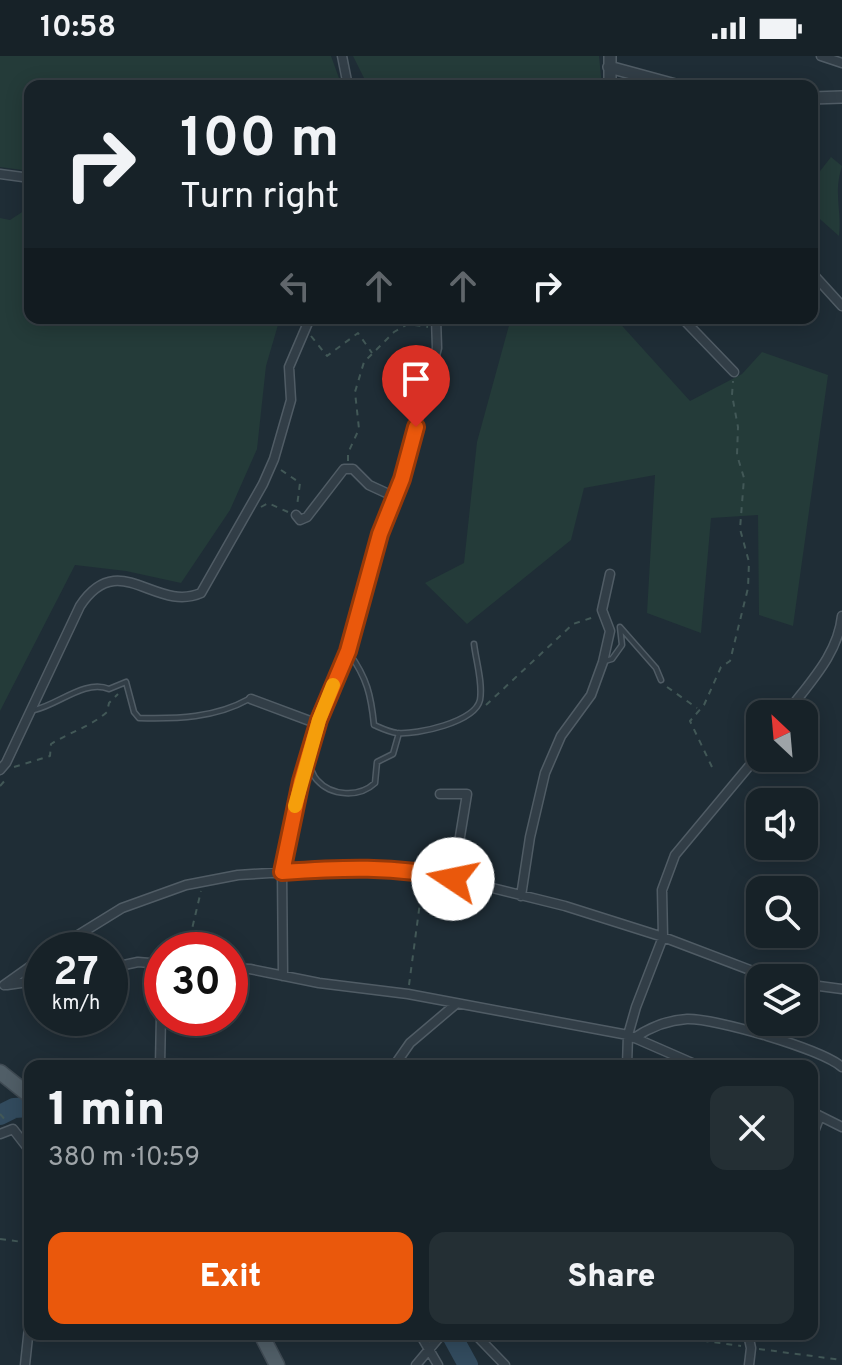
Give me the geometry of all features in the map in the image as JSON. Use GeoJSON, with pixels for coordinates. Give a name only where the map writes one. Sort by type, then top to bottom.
{"type":"FeatureCollection","features":[{"type":"Feature","properties":{"kind":"main road"},"geometry":{"type":"LineString","coordinates":[[0,1072],[24,1090]]}},
{"type":"Feature","properties":{"kind":"main road"},"geometry":{"type":"LineString","coordinates":[[264,1340],[277,1365]]}},
{"type":"Feature","properties":{"kind":"street"},"geometry":{"type":"LineString","coordinates":[[342,56],[347,80]]}},
{"type":"Feature","properties":{"kind":"street"},"geometry":{"type":"LineString","coordinates":[[821,56],[842,63]]}},
{"type":"Feature","properties":{"kind":"street"},"geometry":{"type":"LineString","coordinates":[[610,62],[662,80]]}},
{"type":"Feature","properties":{"kind":"street"},"geometry":{"type":"LineString","coordinates":[[818,98],[842,97]]}},
{"type":"Feature","properties":{"kind":"street"},"geometry":{"type":"LineString","coordinates":[[0,174],[24,177]]}},
{"type":"Feature","properties":{"kind":"street"},"geometry":{"type":"LineString","coordinates":[[818,280],[842,306]]}},
{"type":"Feature","properties":{"kind":"street"},"geometry":{"type":"LineString","coordinates":[[0,770],[89,592],[102,583],[117,579],[188,599],[201,593],[271,465],[291,400],[289,367],[307,324]]}},
{"type":"Feature","properties":{"kind":"street"},"geometry":{"type":"LineString","coordinates":[[283,976],[282,872],[306,762],[348,651],[380,534],[402,479],[437,348],[436,324]]}},
{"type":"Feature","properties":{"kind":"street"},"geometry":{"type":"LineString","coordinates":[[688,324],[734,372]]}},
{"type":"Feature","properties":{"kind":"street"},"geometry":{"type":"LineString","coordinates":[[296,515],[300,520],[307,517],[344,469],[353,469],[369,485],[395,497]]}},
{"type":"Feature","properties":{"kind":"street"},"geometry":{"type":"LineString","coordinates":[[521,896],[530,837],[545,773],[561,736],[591,695],[603,662],[610,631],[602,610],[610,574]]}},
{"type":"Feature","properties":{"kind":"street"},"geometry":{"type":"LineString","coordinates":[[797,700],[826,661],[840,632],[842,616]]}},
{"type":"Feature","properties":{"kind":"street"},"geometry":{"type":"LineString","coordinates":[[251,699],[318,724]]}},
{"type":"Feature","properties":{"kind":"street"},"geometry":{"type":"LineString","coordinates":[[628,1060],[636,1007],[663,937],[662,890],[675,855],[746,770]]}},
{"type":"Feature","properties":{"kind":"street"},"geometry":{"type":"LineString","coordinates":[[440,794],[467,794],[453,879]]}},
{"type":"Feature","properties":{"kind":"street"},"geometry":{"type":"LineString","coordinates":[[83,932],[142,899],[238,875],[350,868],[424,871],[565,906],[663,937],[746,969]]}},
{"type":"Feature","properties":{"kind":"street"},"geometry":{"type":"LineString","coordinates":[[2,986],[24,971]]}},
{"type":"Feature","properties":{"kind":"street"},"geometry":{"type":"LineString","coordinates":[[248,971],[408,994],[631,1037],[685,1060]]}},
{"type":"Feature","properties":{"kind":"street"},"geometry":{"type":"LineString","coordinates":[[2,986],[24,983]]}},
{"type":"Feature","properties":{"kind":"street"},"geometry":{"type":"LineString","coordinates":[[818,986],[842,989]]}},
{"type":"Feature","properties":{"kind":"street"},"geometry":{"type":"LineString","coordinates":[[398,1060],[410,1043],[456,1004]]}},
{"type":"Feature","properties":{"kind":"street"},"geometry":{"type":"LineString","coordinates":[[631,1037],[666,1023],[701,1019],[807,1050],[842,1067]]}},
{"type":"Feature","properties":{"kind":"street"},"geometry":{"type":"LineString","coordinates":[[160,1060],[161,1036]]}},
{"type":"Feature","properties":{"kind":"street"},"geometry":{"type":"LineString","coordinates":[[818,1115],[842,1127]]}},
{"type":"Feature","properties":{"kind":"street"},"geometry":{"type":"LineString","coordinates":[[0,1134],[13,1129],[24,1143]]}},
{"type":"Feature","properties":{"kind":"street"},"geometry":{"type":"LineString","coordinates":[[25,1365],[28,1340]]}},
{"type":"Feature","properties":{"kind":"street"},"geometry":{"type":"LineString","coordinates":[[423,1340],[438,1365]]}},
{"type":"Feature","properties":{"kind":"street"},"geometry":{"type":"LineString","coordinates":[[416,1365],[437,1340]]}},
{"type":"Feature","properties":{"kind":"street"},"geometry":{"type":"LineString","coordinates":[[481,1340],[505,1365]]}},
{"type":"Feature","properties":{"kind":"street"},"geometry":{"type":"LineString","coordinates":[[749,1340],[749,1365]]}},
{"type":"Feature","properties":{"kind":"lane"},"geometry":{"type":"LineString","coordinates":[[603,662],[612,659],[622,645],[620,627],[656,668],[661,680]]}},
{"type":"Feature","properties":{"kind":"lane"},"geometry":{"type":"LineString","coordinates":[[348,651],[359,666],[370,691],[374,725],[399,733],[452,724],[480,702],[474,644]]}},
{"type":"Feature","properties":{"kind":"lane"},"geometry":{"type":"LineString","coordinates":[[31,710],[46,707],[90,687],[100,685],[109,689],[126,682],[134,712],[139,718],[189,718],[234,707],[251,699]]}},
{"type":"Feature","properties":{"kind":"lane"},"geometry":{"type":"LineString","coordinates":[[306,762],[315,778],[335,792],[350,794],[370,788],[375,783],[377,762],[393,754],[399,733]]}},
{"type":"Feature","properties":{"kind":"path"},"geometry":{"type":"LineString","coordinates":[[344,469],[359,429],[356,383],[364,362],[394,332],[408,324],[436,328]]}},
{"type":"Feature","properties":{"kind":"path"},"geometry":{"type":"LineString","coordinates":[[303,331],[313,337],[327,356],[358,333],[373,354]]}},
{"type":"Feature","properties":{"kind":"path"},"geometry":{"type":"LineString","coordinates":[[712,767],[690,721],[704,705],[721,667],[730,661],[748,588],[749,562],[740,529],[744,478],[737,455],[738,427],[732,395],[734,372]]}},
{"type":"Feature","properties":{"kind":"path"},"geometry":{"type":"LineString","coordinates":[[245,515],[268,503],[296,515],[300,483],[271,465]]}},
{"type":"Feature","properties":{"kind":"path"},"geometry":{"type":"LineString","coordinates":[[477,705],[490,704],[573,624],[604,615]]}},
{"type":"Feature","properties":{"kind":"path"},"geometry":{"type":"LineString","coordinates":[[661,680],[698,710]]}},
{"type":"Feature","properties":{"kind":"path"},"geometry":{"type":"LineString","coordinates":[[0,786],[6,782],[11,768],[46,759],[50,756],[51,744],[67,734],[93,725],[107,712],[109,703],[119,693],[129,689]]}},
{"type":"Feature","properties":{"kind":"path"},"geometry":{"type":"LineString","coordinates":[[408,994],[424,871]]}},
{"type":"Feature","properties":{"kind":"path"},"geometry":{"type":"LineString","coordinates":[[191,932],[203,882]]}},
{"type":"Feature","properties":{"kind":"path"},"geometry":{"type":"LineString","coordinates":[[0,1239],[24,1242]]}},
{"type":"Feature","properties":{"kind":"green space"},"geometry":{"type":"Polygon","coordinates":[[[0,56],[331,56],[339,78],[24,80],[24,170],[0,167],[0,56]]]}},
{"type":"Feature","properties":{"kind":"green space"},"geometry":{"type":"Polygon","coordinates":[[[353,56],[599,56],[601,80],[365,80],[353,56]]]}},
{"type":"Feature","properties":{"kind":"green space"},"geometry":{"type":"Polygon","coordinates":[[[831,157],[842,166],[838,185],[839,236],[818,217],[818,174],[831,157]]]}},
{"type":"Feature","properties":{"kind":"green space"},"geometry":{"type":"Polygon","coordinates":[[[24,211],[24,324],[278,324],[266,366],[257,449],[230,510],[181,583],[126,571],[75,565],[0,711],[0,218],[10,220],[24,211]]]}},
{"type":"Feature","properties":{"kind":"green space"},"geometry":{"type":"Polygon","coordinates":[[[509,324],[620,324],[690,401],[742,374],[762,352],[828,375],[793,626],[759,615],[758,515],[711,518],[701,633],[647,613],[655,475],[584,488],[571,540],[467,624],[425,583],[464,563],[477,442],[509,324]]]}},
{"type":"Feature","properties":{"kind":"waterway"},"geometry":{"type":"LineString","coordinates":[[0,1115],[14,1108],[24,1107]]}},
{"type":"Feature","properties":{"kind":"waterway"},"geometry":{"type":"LineString","coordinates":[[454,1340],[468,1365]]}},
{"type":"Feature","properties":{"kind":"slow traffic"},"geometry":{"type":"LineString","coordinates":[[295,806],[319,720],[333,685]]}},
{"type":"Feature","properties":{"kind":"route"},"geometry":{"type":"LineString","coordinates":[[416,427],[402,479],[380,534],[348,651],[319,720],[301,781],[282,872],[350,868],[424,871],[453,879]]}}]}
